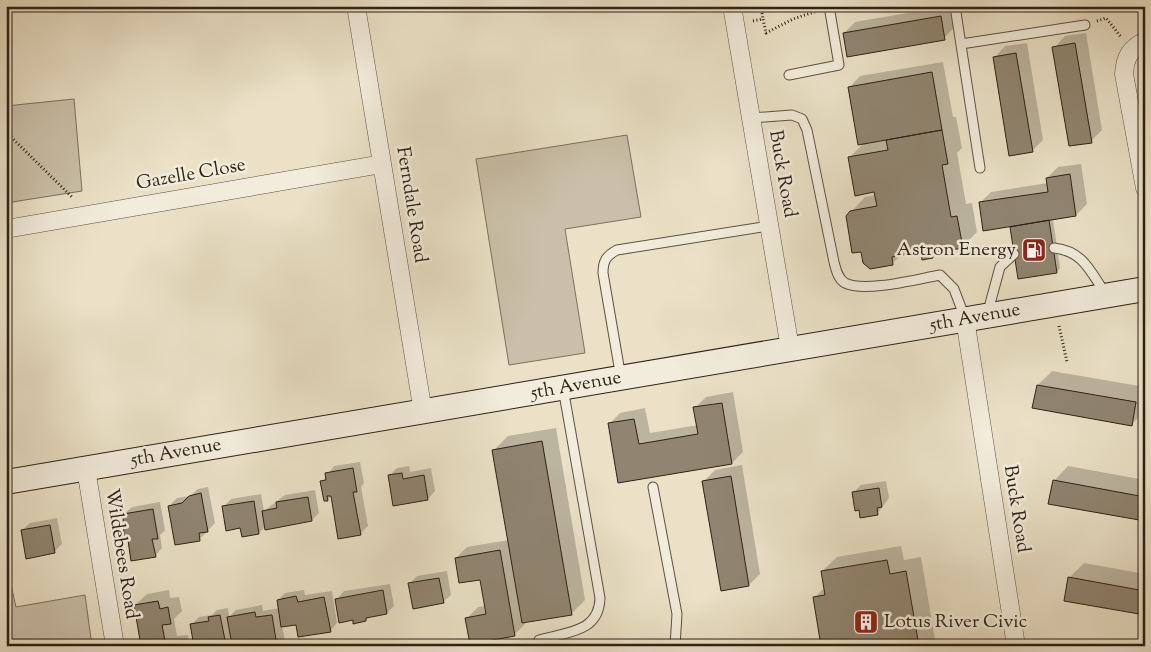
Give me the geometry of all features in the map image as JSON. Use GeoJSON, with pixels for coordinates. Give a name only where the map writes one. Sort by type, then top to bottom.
{"type":"FeatureCollection","features":[{"type":"Feature","properties":{"kind":"main road","name":"5th Avenue"},"geometry":{"type":"LineString","coordinates":[[6,482],[1145,289]]}},
{"type":"Feature","properties":{"kind":"street","name":"Ferndale Road"},"geometry":{"type":"LineString","coordinates":[[356,6],[423,412]]}},
{"type":"Feature","properties":{"kind":"street","name":"Buck Road"},"geometry":{"type":"LineString","coordinates":[[733,15],[790,348]]}},
{"type":"Feature","properties":{"kind":"street"},"geometry":{"type":"LineString","coordinates":[[1138,45],[1125,61],[1124,74],[1142,155],[1145,188]]}},
{"type":"Feature","properties":{"kind":"street","name":"Gazelle Close"},"geometry":{"type":"LineString","coordinates":[[6,229],[382,164]]}},
{"type":"Feature","properties":{"kind":"street","name":"Buck Road"},"geometry":{"type":"LineString","coordinates":[[976,317],[1016,646]]}},
{"type":"Feature","properties":{"kind":"street","name":"Wildebees Road"},"geometry":{"type":"LineString","coordinates":[[86,469],[115,646]]}},
{"type":"Feature","properties":{"kind":"lane"},"geometry":{"type":"LineString","coordinates":[[955,6],[980,168]]}},
{"type":"Feature","properties":{"kind":"lane"},"geometry":{"type":"LineString","coordinates":[[789,75],[838,65],[825,8]]}},
{"type":"Feature","properties":{"kind":"lane"},"geometry":{"type":"LineString","coordinates":[[961,44],[1085,26]]}},
{"type":"Feature","properties":{"kind":"lane"},"geometry":{"type":"LineString","coordinates":[[751,118],[792,115],[802,120],[807,130],[834,262],[837,273],[844,282],[863,286],[940,276],[954,289],[976,317],[1000,267],[1014,254]]}},
{"type":"Feature","properties":{"kind":"lane"},"geometry":{"type":"LineString","coordinates":[[621,378],[603,273],[603,262],[608,254],[617,250],[769,226]]}},
{"type":"Feature","properties":{"kind":"lane"},"geometry":{"type":"LineString","coordinates":[[1054,248],[1074,253],[1083,261],[1107,295]]}},
{"type":"Feature","properties":{"kind":"lane"},"geometry":{"type":"LineString","coordinates":[[539,640],[585,627],[596,620],[600,610],[600,598],[563,388]]}},
{"type":"Feature","properties":{"kind":"lane"},"geometry":{"type":"LineString","coordinates":[[653,487],[677,614],[675,646]]}},
{"type":"Feature","properties":{"kind":"path"},"geometry":{"type":"LineString","coordinates":[[761,6],[766,33],[793,19],[825,8]]}},
{"type":"Feature","properties":{"kind":"path"},"geometry":{"type":"LineString","coordinates":[[733,15],[763,19]]}},
{"type":"Feature","properties":{"kind":"path"},"geometry":{"type":"LineString","coordinates":[[1085,26],[1106,18],[1138,45]]}},
{"type":"Feature","properties":{"kind":"path"},"geometry":{"type":"LineString","coordinates":[[6,132],[89,214]]}},
{"type":"Feature","properties":{"kind":"path"},"geometry":{"type":"LineString","coordinates":[[1055,304],[1067,362]]}},
{"type":"Feature","properties":{"kind":"path"},"geometry":{"type":"LineString","coordinates":[[1140,373],[1145,385]]}},
{"type":"Feature","properties":{"kind":"shaded area"},"geometry":{"type":"Polygon","coordinates":[[[74,99],[82,191],[6,203],[6,106],[74,99]]]}},
{"type":"Feature","properties":{"kind":"shaded area"},"geometry":{"type":"Polygon","coordinates":[[[627,135],[641,217],[565,229],[585,353],[509,365],[476,159],[627,135]]]}},
{"type":"Feature","properties":{"kind":"shaded area"},"geometry":{"type":"Polygon","coordinates":[[[6,563],[16,607],[85,595],[92,646],[6,646],[6,563]]]}},
{"type":"Feature","properties":{"kind":"building"},"geometry":{"type":"Polygon","coordinates":[[[941,16],[945,40],[847,57],[843,33],[941,16]]]}},
{"type":"Feature","properties":{"kind":"building"},"geometry":{"type":"Polygon","coordinates":[[[1075,43],[1092,143],[1069,146],[1052,47],[1075,43]]]}},
{"type":"Feature","properties":{"kind":"building"},"geometry":{"type":"Polygon","coordinates":[[[1016,53],[1033,152],[1009,156],[993,57],[1016,53]]]}},
{"type":"Feature","properties":{"kind":"building"},"geometry":{"type":"Polygon","coordinates":[[[932,72],[942,130],[858,145],[848,87],[932,72]]]}},
{"type":"Feature","properties":{"kind":"building"},"geometry":{"type":"Polygon","coordinates":[[[942,130],[948,164],[942,165],[951,217],[957,216],[963,248],[932,253],[933,258],[922,260],[921,252],[892,257],[893,265],[870,269],[863,263],[861,252],[852,253],[846,216],[850,211],[877,206],[874,192],[855,196],[848,157],[888,150],[886,140],[942,130]]]}},
{"type":"Feature","properties":{"kind":"building"},"geometry":{"type":"Polygon","coordinates":[[[1070,174],[1076,216],[983,231],[979,202],[1048,192],[1046,178],[1070,174]]]}},
{"type":"Feature","properties":{"kind":"building"},"geometry":{"type":"Polygon","coordinates":[[[1049,220],[1057,273],[1018,279],[1010,227],[1049,220]]]}},
{"type":"Feature","properties":{"kind":"building"},"geometry":{"type":"Polygon","coordinates":[[[1037,385],[1136,402],[1132,426],[1032,408],[1037,385]]]}},
{"type":"Feature","properties":{"kind":"building"},"geometry":{"type":"Polygon","coordinates":[[[722,403],[732,464],[618,483],[608,423],[634,419],[639,444],[698,434],[693,407],[722,403]]]}},
{"type":"Feature","properties":{"kind":"building"},"geometry":{"type":"Polygon","coordinates":[[[542,441],[572,615],[522,623],[492,450],[542,441]]]}},
{"type":"Feature","properties":{"kind":"building"},"geometry":{"type":"Polygon","coordinates":[[[353,468],[357,492],[353,492],[361,535],[338,539],[331,496],[327,496],[328,501],[324,501],[320,481],[326,480],[325,473],[353,468]]]}},
{"type":"Feature","properties":{"kind":"building"},"geometry":{"type":"Polygon","coordinates":[[[402,473],[403,479],[424,475],[428,500],[393,506],[388,475],[402,473]]]}},
{"type":"Feature","properties":{"kind":"building"},"geometry":{"type":"Polygon","coordinates":[[[731,476],[749,586],[721,591],[702,481],[731,476]]]}},
{"type":"Feature","properties":{"kind":"building"},"geometry":{"type":"Polygon","coordinates":[[[1053,480],[1145,497],[1145,521],[1048,504],[1053,480]]]}},
{"type":"Feature","properties":{"kind":"building"},"geometry":{"type":"Polygon","coordinates":[[[879,488],[882,507],[877,508],[878,515],[860,518],[859,510],[855,511],[852,492],[879,488]]]}},
{"type":"Feature","properties":{"kind":"building"},"geometry":{"type":"Polygon","coordinates":[[[201,493],[208,532],[199,533],[200,541],[175,545],[168,506],[182,503],[189,496],[201,493]]]}},
{"type":"Feature","properties":{"kind":"building"},"geometry":{"type":"Polygon","coordinates":[[[308,497],[312,521],[265,530],[262,511],[277,508],[276,502],[308,497]]]}},
{"type":"Feature","properties":{"kind":"building"},"geometry":{"type":"Polygon","coordinates":[[[254,501],[259,534],[242,537],[240,528],[226,531],[222,506],[254,501]]]}},
{"type":"Feature","properties":{"kind":"building"},"geometry":{"type":"Polygon","coordinates":[[[153,509],[158,539],[152,539],[156,557],[131,561],[128,540],[124,541],[123,514],[153,509]]]}},
{"type":"Feature","properties":{"kind":"building"},"geometry":{"type":"Polygon","coordinates":[[[50,525],[55,553],[26,559],[21,530],[50,525]]]}},
{"type":"Feature","properties":{"kind":"building"},"geometry":{"type":"Polygon","coordinates":[[[500,550],[515,636],[470,644],[465,618],[486,614],[480,580],[459,583],[455,558],[500,550]]]}},
{"type":"Feature","properties":{"kind":"building","name":"Lotus River Civic"},"geometry":{"type":"Polygon","coordinates":[[[887,560],[890,574],[906,571],[919,646],[821,646],[813,597],[825,595],[821,571],[887,560]]]}},
{"type":"Feature","properties":{"kind":"building"},"geometry":{"type":"Polygon","coordinates":[[[1068,577],[1145,591],[1145,615],[1064,601],[1068,577]]]}},
{"type":"Feature","properties":{"kind":"building"},"geometry":{"type":"Polygon","coordinates":[[[439,578],[444,603],[413,609],[408,583],[439,578]]]}},
{"type":"Feature","properties":{"kind":"building"},"geometry":{"type":"Polygon","coordinates":[[[383,590],[387,614],[366,618],[366,621],[353,624],[353,620],[339,623],[335,599],[383,590]]]}},
{"type":"Feature","properties":{"kind":"building"},"geometry":{"type":"Polygon","coordinates":[[[296,596],[298,602],[324,597],[331,632],[298,637],[296,625],[281,627],[277,600],[296,596]]]}},
{"type":"Feature","properties":{"kind":"building"},"geometry":{"type":"Polygon","coordinates":[[[158,601],[160,609],[168,607],[171,624],[162,625],[166,646],[141,646],[134,605],[158,601]]]}},
{"type":"Feature","properties":{"kind":"building"},"geometry":{"type":"Polygon","coordinates":[[[255,612],[256,617],[272,615],[277,646],[246,646],[246,643],[232,645],[227,617],[255,612]]]}},
{"type":"Feature","properties":{"kind":"building"},"geometry":{"type":"Polygon","coordinates":[[[220,615],[226,645],[194,646],[190,624],[209,621],[208,617],[220,615]]]}},
{"type":"Feature","properties":{"kind":"place","name":"Astron Energy"},"geometry":{"type":"Point","coordinates":[1034,250]}},
{"type":"Feature","properties":{"kind":"place","name":"Lotus River Civic"},"geometry":{"type":"Point","coordinates":[866,622]}}]}
